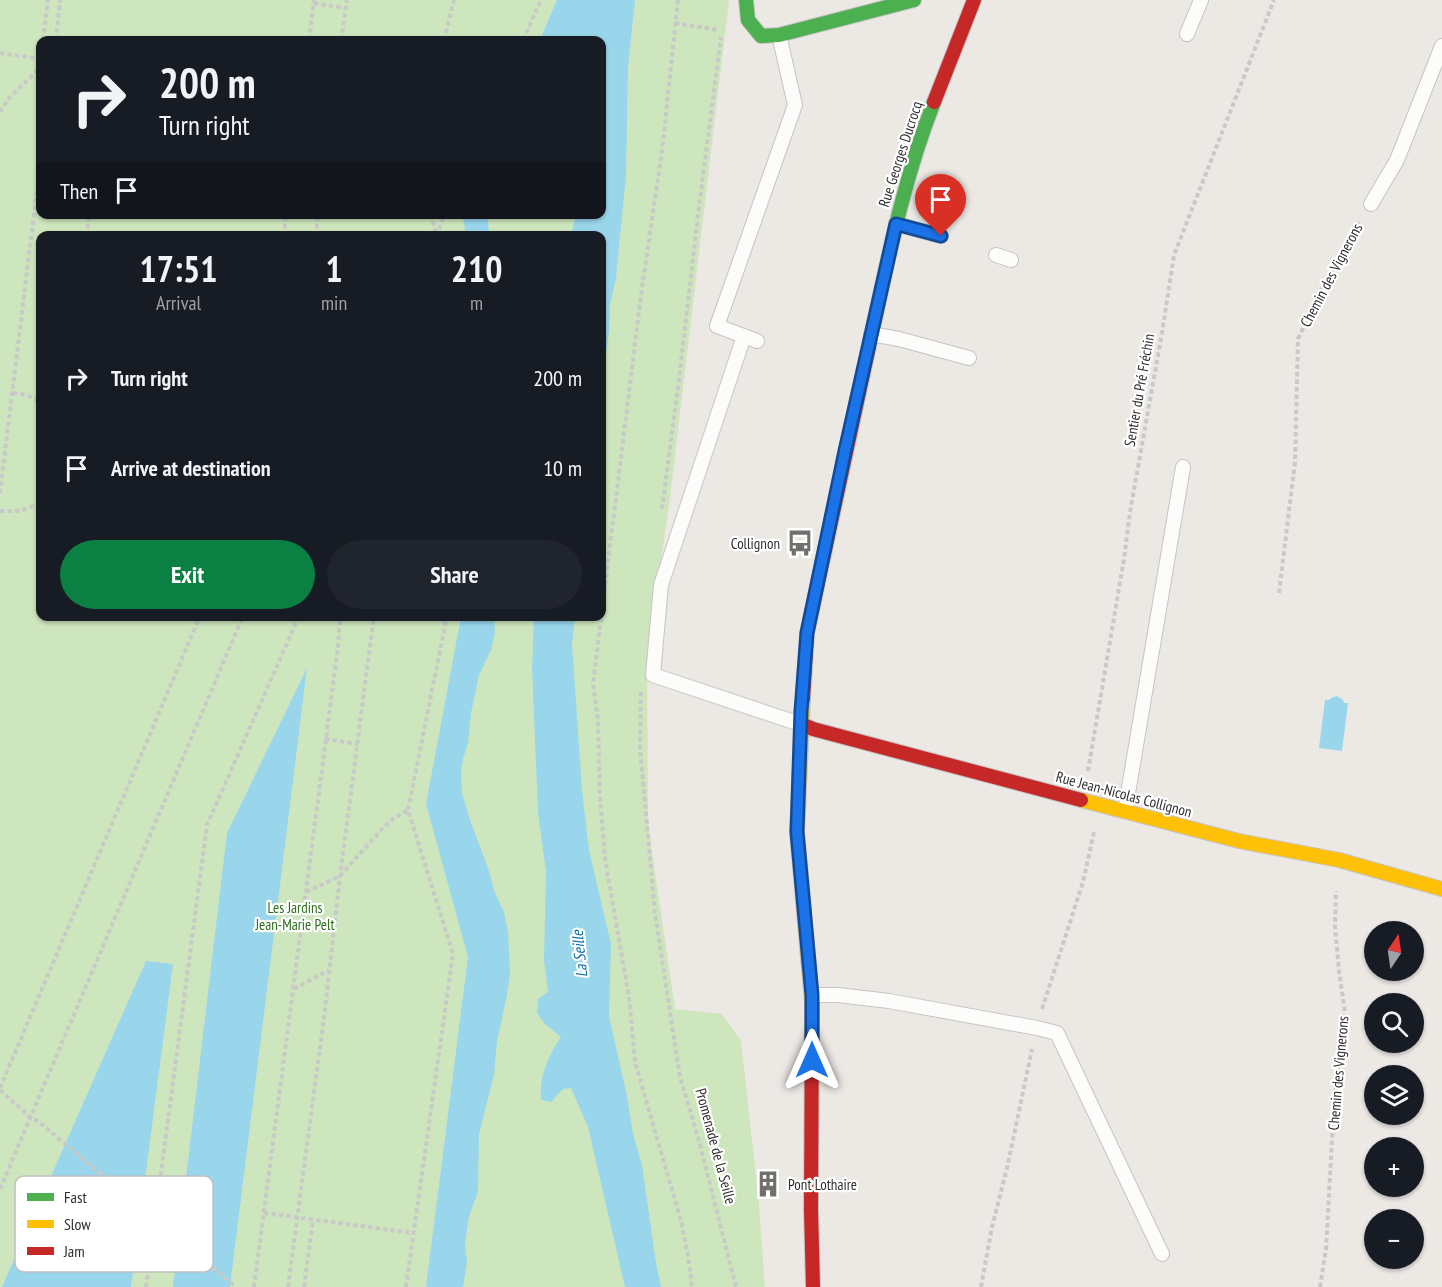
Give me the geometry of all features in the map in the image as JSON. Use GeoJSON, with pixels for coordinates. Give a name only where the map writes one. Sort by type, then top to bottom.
{"type":"FeatureCollection","features":[{"type":"Feature","properties":{"kind":"street"},"geometry":{"type":"LineString","coordinates":[[746,0],[748,23],[761,36],[779,35],[914,0]]}},
{"type":"Feature","properties":{"kind":"street","name":"Rue Georges Ducrocq"},"geometry":{"type":"LineString","coordinates":[[813,1287],[812,995],[797,832],[807,633],[896,224],[926,122],[974,0]]}},
{"type":"Feature","properties":{"kind":"street","name":"Rue Jean-Nicolas Collignon"},"geometry":{"type":"LineString","coordinates":[[801,724],[1125,812],[1239,841],[1340,860],[1442,889]]}},
{"type":"Feature","properties":{"kind":"lane"},"geometry":{"type":"LineString","coordinates":[[1188,34],[1201,0]]}},
{"type":"Feature","properties":{"kind":"lane"},"geometry":{"type":"LineString","coordinates":[[779,35],[795,105],[717,326],[751,338],[661,585],[653,675],[801,724]]}},
{"type":"Feature","properties":{"kind":"lane"},"geometry":{"type":"LineString","coordinates":[[1371,204],[1397,160],[1442,46]]}},
{"type":"Feature","properties":{"kind":"lane"},"geometry":{"type":"LineString","coordinates":[[896,224],[941,236]]}},
{"type":"Feature","properties":{"kind":"lane"},"geometry":{"type":"LineString","coordinates":[[996,255],[1011,260]]}},
{"type":"Feature","properties":{"kind":"lane"},"geometry":{"type":"LineString","coordinates":[[871,334],[899,339],[969,358]]}},
{"type":"Feature","properties":{"kind":"lane"},"geometry":{"type":"LineString","coordinates":[[1125,812],[1183,467]]}},
{"type":"Feature","properties":{"kind":"lane"},"geometry":{"type":"LineString","coordinates":[[812,995],[838,995],[889,1001],[1057,1033],[1162,1254]]}},
{"type":"Feature","properties":{"kind":"path"},"geometry":{"type":"LineString","coordinates":[[44,36],[48,0]]}},
{"type":"Feature","properties":{"kind":"path"},"geometry":{"type":"LineString","coordinates":[[56,36],[60,0]]}},
{"type":"Feature","properties":{"kind":"path"},"geometry":{"type":"LineString","coordinates":[[342,36],[347,0]]}},
{"type":"Feature","properties":{"kind":"path"},"geometry":{"type":"LineString","coordinates":[[445,36],[454,0]]}},
{"type":"Feature","properties":{"kind":"path"},"geometry":{"type":"LineString","coordinates":[[524,36],[541,0]]}},
{"type":"Feature","properties":{"kind":"path"},"geometry":{"type":"LineString","coordinates":[[678,0],[675,23],[722,31]]}},
{"type":"Feature","properties":{"kind":"path","name":"Sentier du Pré Fréchin"},"geometry":{"type":"LineString","coordinates":[[1081,800],[1124,559],[1174,255],[1274,0]]}},
{"type":"Feature","properties":{"kind":"path"},"geometry":{"type":"LineString","coordinates":[[310,36],[314,2],[346,8]]}},
{"type":"Feature","properties":{"kind":"path"},"geometry":{"type":"LineString","coordinates":[[0,53],[36,60]]}},
{"type":"Feature","properties":{"kind":"path"},"geometry":{"type":"LineString","coordinates":[[0,112],[9,98],[36,72]]}},
{"type":"Feature","properties":{"kind":"path"},"geometry":{"type":"LineString","coordinates":[[0,493],[36,199]]}},
{"type":"Feature","properties":{"kind":"path","name":"Chemin des Vignerons"},"geometry":{"type":"LineString","coordinates":[[1279,593],[1295,462],[1298,339],[1355,226],[1371,204]]}},
{"type":"Feature","properties":{"kind":"path"},"geometry":{"type":"LineString","coordinates":[[13,393],[27,395],[36,400]]}},
{"type":"Feature","properties":{"kind":"path"},"geometry":{"type":"LineString","coordinates":[[0,511],[20,511],[36,505]]}},
{"type":"Feature","properties":{"kind":"path"},"geometry":{"type":"LineString","coordinates":[[103,1176],[30,1117],[0,1089],[198,621]]}},
{"type":"Feature","properties":{"kind":"path"},"geometry":{"type":"LineString","coordinates":[[0,1189],[241,621]]}},
{"type":"Feature","properties":{"kind":"path"},"geometry":{"type":"LineString","coordinates":[[162,1176],[207,825],[296,621]]}},
{"type":"Feature","properties":{"kind":"path"},"geometry":{"type":"LineString","coordinates":[[255,1287],[340,621]]}},
{"type":"Feature","properties":{"kind":"path"},"geometry":{"type":"LineString","coordinates":[[288,1287],[373,621]]}},
{"type":"Feature","properties":{"kind":"path"},"geometry":{"type":"LineString","coordinates":[[406,1287],[453,954],[408,810],[446,621]]}},
{"type":"Feature","properties":{"kind":"path"},"geometry":{"type":"LineString","coordinates":[[325,740],[358,744]]}},
{"type":"Feature","properties":{"kind":"path"},"geometry":{"type":"LineString","coordinates":[[306,892],[340,876],[382,828],[408,810]]}},
{"type":"Feature","properties":{"kind":"path","name":"Chemin des Vignerons"},"geometry":{"type":"LineString","coordinates":[[1320,1287],[1326,1249],[1334,1102],[1345,1026],[1335,928],[1336,876],[1340,860]]}},
{"type":"Feature","properties":{"kind":"path"},"geometry":{"type":"LineString","coordinates":[[293,989],[329,970]]}},
{"type":"Feature","properties":{"kind":"path","name":"Promenade de la Seille"},"geometry":{"type":"LineString","coordinates":[[670,1012],[680,1077],[698,1137],[736,1287]]}},
{"type":"Feature","properties":{"kind":"path"},"geometry":{"type":"LineString","coordinates":[[264,1213],[413,1233]]}},
{"type":"Feature","properties":{"kind":"path"},"geometry":{"type":"LineString","coordinates":[[304,1287],[313,1220]]}},
{"type":"Feature","properties":{"kind":"path"},"geometry":{"type":"LineString","coordinates":[[213,1268],[236,1287]]}},
{"type":"Feature","properties":{"kind":"path"},"geometry":{"type":"LineString","coordinates":[[146,1287],[148,1272]]}},
{"type":"Feature","properties":{"kind":"green space","name":"Les Jardins Jean-Marie Pelt"},"geometry":{"type":"Polygon","coordinates":[[[0,0],[729,0],[670,498],[647,656],[648,824],[675,1009],[722,1014],[741,1041],[759,1204],[765,1287],[0,1287],[0,0]]]}},
{"type":"Feature","properties":{"kind":"water"},"geometry":{"type":"Polygon","coordinates":[[[557,0],[635,0],[628,67],[626,175],[606,353],[606,231],[572,231],[575,219],[606,219],[606,36],[542,36],[557,0]]]}},
{"type":"Feature","properties":{"kind":"water"},"geometry":{"type":"Polygon","coordinates":[[[463,219],[488,219],[489,231],[465,231],[463,219]]]}},
{"type":"Feature","properties":{"kind":"water"},"geometry":{"type":"Polygon","coordinates":[[[460,621],[494,621],[495,632],[491,650],[479,675],[461,772],[462,793],[469,817],[495,893],[504,912],[508,932],[510,973],[497,1042],[494,1075],[479,1134],[478,1192],[469,1216],[465,1245],[467,1262],[463,1287],[426,1287],[468,957],[426,804],[460,621]]]}},
{"type":"Feature","properties":{"kind":"water","name":"La Seille"},"geometry":{"type":"Polygon","coordinates":[[[534,621],[575,621],[572,644],[582,790],[589,850],[611,944],[609,1016],[633,1134],[642,1165],[661,1287],[625,1287],[588,1127],[571,1088],[563,1089],[551,1102],[541,1100],[541,1083],[545,1067],[561,1037],[545,1024],[537,1013],[538,999],[548,992],[544,960],[546,872],[538,812],[532,668],[534,621]]]}},
{"type":"Feature","properties":{"kind":"water"},"geometry":{"type":"Polygon","coordinates":[[[307,668],[230,1287],[173,1287],[175,1272],[213,1272],[213,1176],[186,1176],[227,833],[307,668]]]}},
{"type":"Feature","properties":{"kind":"water"},"geometry":{"type":"Polygon","coordinates":[[[1337,696],[1344,703],[1348,703],[1342,751],[1319,748],[1325,700],[1337,696]]]}},
{"type":"Feature","properties":{"kind":"water"},"geometry":{"type":"Polygon","coordinates":[[[146,961],[173,964],[145,1176],[51,1176],[146,961]]]}},
{"type":"Feature","properties":{"kind":"water"},"geometry":{"type":"Polygon","coordinates":[[[15,1258],[15,1272],[133,1272],[131,1287],[2,1287],[15,1258]]]}},
{"type":"Feature","properties":{"kind":"traffic: fast"},"geometry":{"type":"LineString","coordinates":[[746,0],[748,20],[761,36],[779,35],[914,0]]}},
{"type":"Feature","properties":{"kind":"traffic: fast"},"geometry":{"type":"LineString","coordinates":[[869,346],[905,192],[934,102]]}},
{"type":"Feature","properties":{"kind":"traffic: slow"},"geometry":{"type":"LineString","coordinates":[[803,699],[797,832],[812,1003]]}},
{"type":"Feature","properties":{"kind":"traffic: slow"},"geometry":{"type":"LineString","coordinates":[[1081,800],[1239,841],[1339,860],[1442,889]]}},
{"type":"Feature","properties":{"kind":"traffic: jam"},"geometry":{"type":"LineString","coordinates":[[934,102],[974,0]]}},
{"type":"Feature","properties":{"kind":"traffic: jam"},"geometry":{"type":"LineString","coordinates":[[803,699],[807,633],[869,346]]}},
{"type":"Feature","properties":{"kind":"traffic: jam"},"geometry":{"type":"LineString","coordinates":[[801,724],[1081,800]]}},
{"type":"Feature","properties":{"kind":"traffic: jam"},"geometry":{"type":"LineString","coordinates":[[812,1003],[813,1287]]}},
{"type":"Feature","properties":{"kind":"place","name":"Collignon"},"geometry":{"type":"Point","coordinates":[800,543]}},
{"type":"Feature","properties":{"kind":"place","name":"Pont Lothaire"},"geometry":{"type":"Point","coordinates":[768,1184]}},
{"type":"Feature","properties":{"kind":"route"},"geometry":{"type":"LineString","coordinates":[[812,1060],[812,995],[797,832],[801,711],[807,633],[896,224],[941,236]]}}]}
